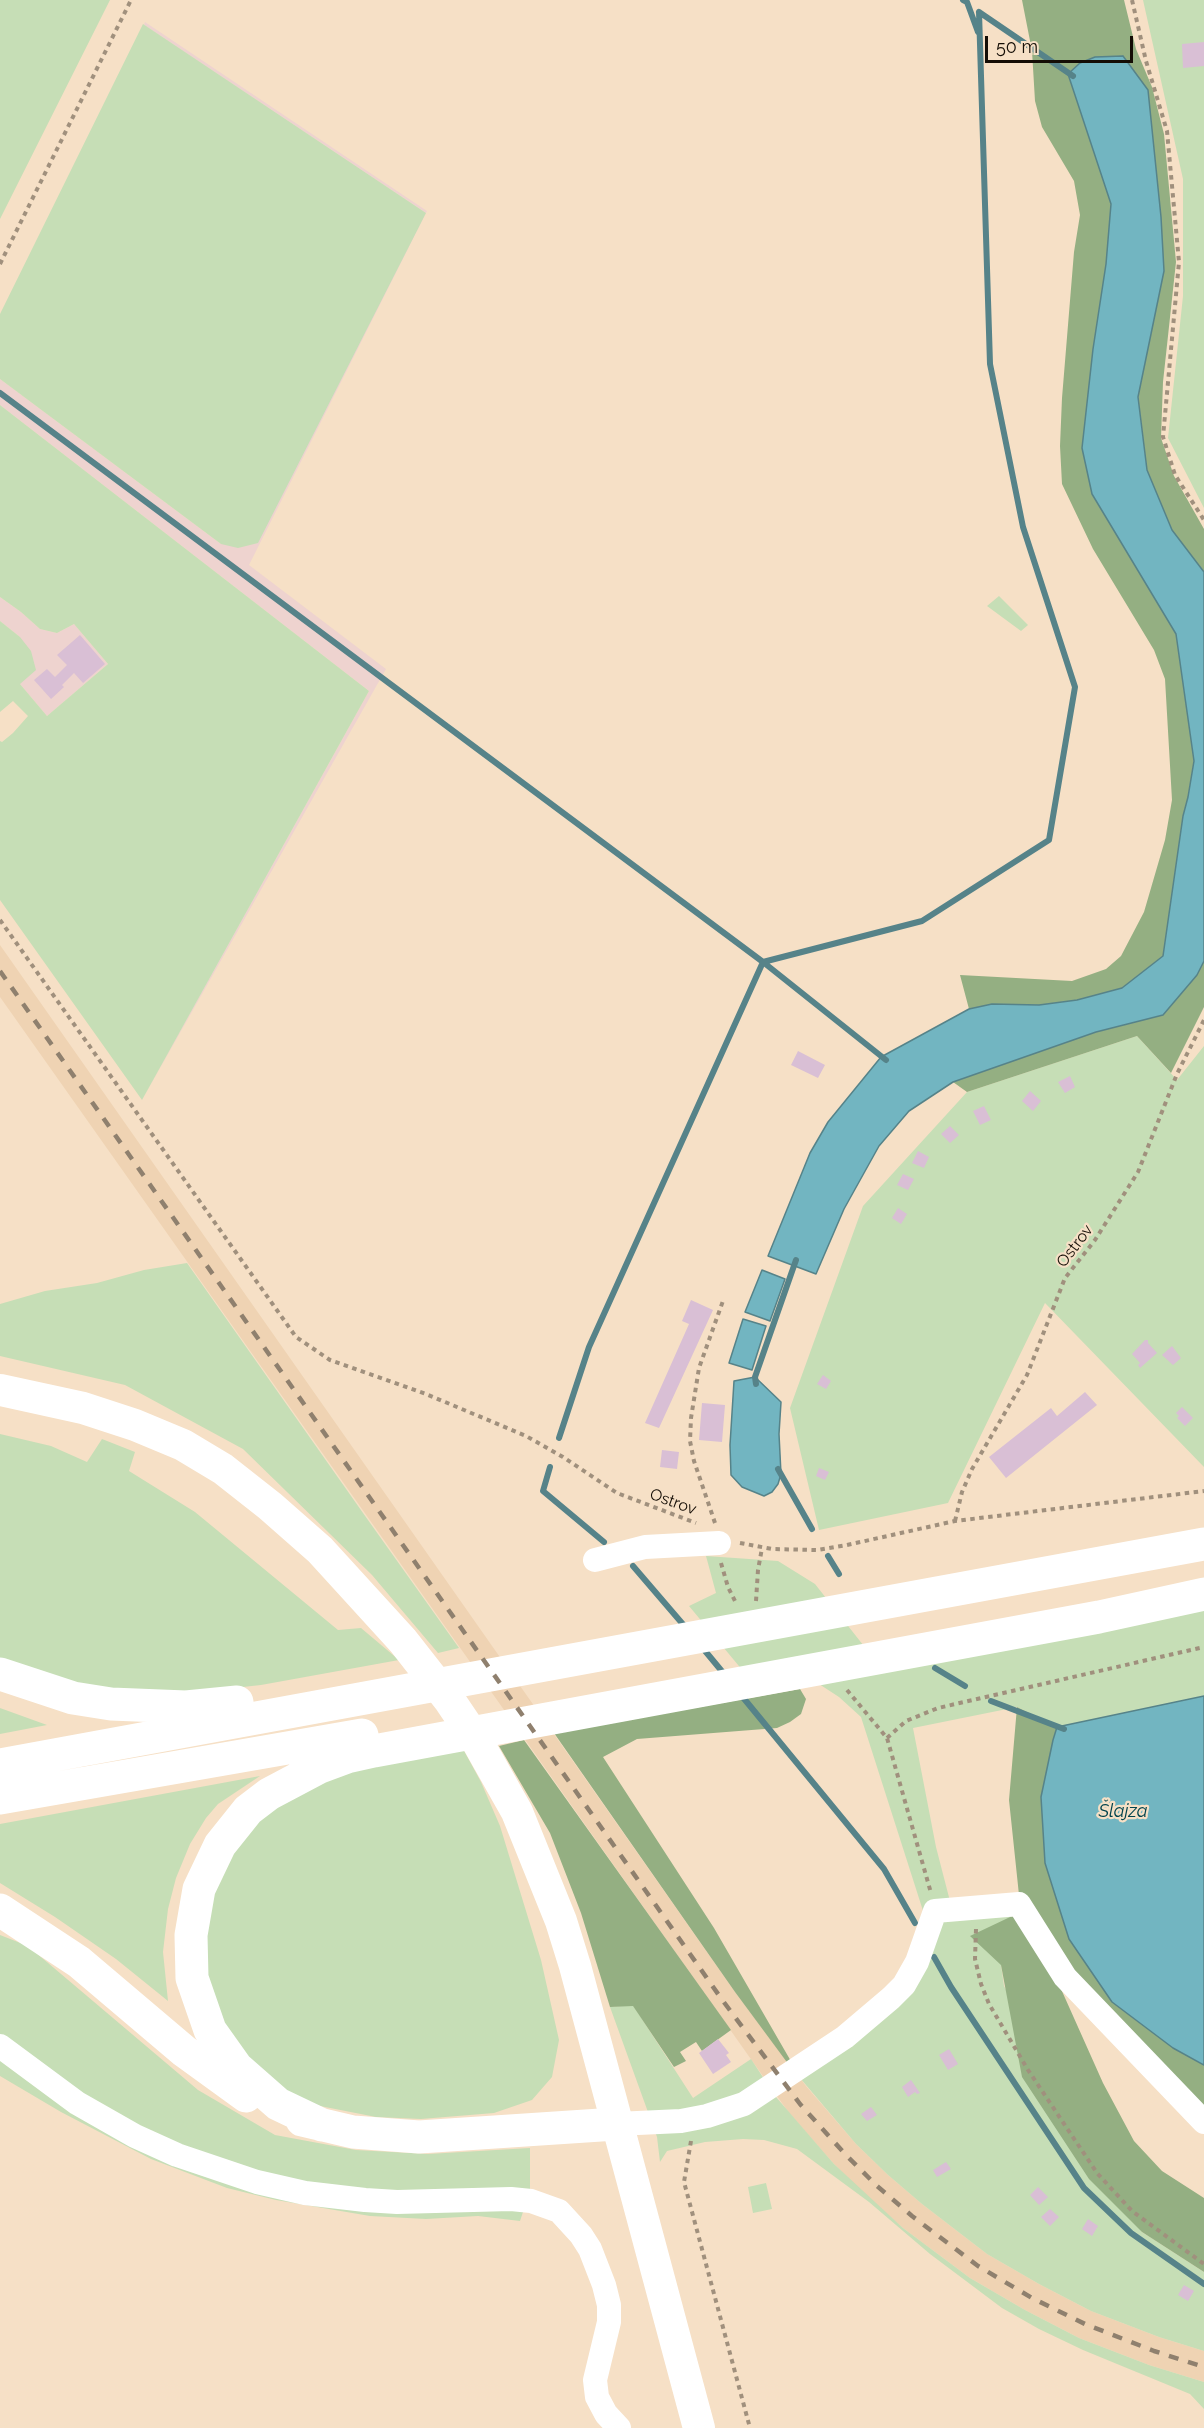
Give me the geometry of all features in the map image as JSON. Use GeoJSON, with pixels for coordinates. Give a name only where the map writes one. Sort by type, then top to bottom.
{"type":"FeatureCollection","features":[{"type":"Feature","properties":{"kind":"highway"},"geometry":{"type":"LineString","coordinates":[[0,1765],[382,1686],[831,1603],[1028,1575],[1204,1544]]}},
{"type":"Feature","properties":{"kind":"highway"},"geometry":{"type":"LineString","coordinates":[[0,1798],[406,1737],[868,1652],[1204,1582]]}},
{"type":"Feature","properties":{"kind":"highway"},"geometry":{"type":"LineString","coordinates":[[868,1652],[1099,1617],[1204,1594]]}},
{"type":"Feature","properties":{"kind":"highway"},"geometry":{"type":"LineString","coordinates":[[0,1674],[73,1698],[150,1707],[186,1707],[382,1686]]}},
{"type":"Feature","properties":{"kind":"highway"},"geometry":{"type":"LineString","coordinates":[[322,2125],[278,2104],[258,2088],[237,2068],[210,2030],[192,1978],[190,1935],[196,1900],[209,1864],[220,1845],[248,1810],[269,1794],[320,1767],[406,1737]]}},
{"type":"Feature","properties":{"kind":"highway"},"geometry":{"type":"LineString","coordinates":[[0,1910],[79,1962],[184,2051],[249,2098],[271,2110],[322,2125],[363,2133],[419,2137],[616,2124]]}},
{"type":"Feature","properties":{"kind":"main road"},"geometry":{"type":"LineString","coordinates":[[0,1390],[83,1408],[135,1425],[183,1445],[223,1469],[320,1550],[427,1668],[477,1741],[517,1812],[561,1921],[699,2428]]}},
{"type":"Feature","properties":{"kind":"main road"},"geometry":{"type":"LineString","coordinates":[[0,1404],[83,1424],[165,1458],[201,1476],[245,1504],[344,1576]]}},
{"type":"Feature","properties":{"kind":"street"},"geometry":{"type":"LineString","coordinates":[[595,1560],[645,1547],[719,1543]]}},
{"type":"Feature","properties":{"kind":"street"},"geometry":{"type":"LineString","coordinates":[[616,2124],[695,2118],[744,2104],[822,2054],[871,2017],[904,1985],[917,1962],[935,1911],[1019,1904],[1065,1977],[1204,2122]]}},
{"type":"Feature","properties":{"kind":"street"},"geometry":{"type":"LineString","coordinates":[[0,2046],[77,2103],[135,2136],[177,2156],[257,2182],[305,2193],[365,2200],[397,2202],[511,2199],[531,2201],[559,2211],[581,2235],[594,2258],[604,2285],[609,2305],[609,2322],[595,2380],[597,2397],[606,2414],[619,2428]]}},
{"type":"Feature","properties":{"kind":"path"},"geometry":{"type":"LineString","coordinates":[[0,264],[131,0]]}},
{"type":"Feature","properties":{"kind":"path"},"geometry":{"type":"LineString","coordinates":[[1132,0],[1146,61],[1167,131],[1179,262],[1177,305],[1167,382],[1163,437],[1175,475],[1204,520]]}},
{"type":"Feature","properties":{"kind":"path","name":"Ostrov"},"geometry":{"type":"LineString","coordinates":[[0,920],[296,1337],[330,1360],[473,1413],[526,1436],[563,1457],[617,1493],[662,1512],[692,1521],[712,1533],[719,1543]]}},
{"type":"Feature","properties":{"kind":"path","name":"Ostrov"},"geometry":{"type":"LineString","coordinates":[[955,1521],[962,1492],[1027,1376],[1065,1278],[1101,1232],[1138,1172],[1177,1074],[1204,1020]]}},
{"type":"Feature","properties":{"kind":"path"},"geometry":{"type":"LineString","coordinates":[[724,1298],[699,1368],[690,1430],[694,1461],[713,1511],[728,1587],[740,1608]]}},
{"type":"Feature","properties":{"kind":"path"},"geometry":{"type":"LineString","coordinates":[[719,1543],[736,1542],[789,1551],[830,1548],[955,1521],[1204,1491]]}},
{"type":"Feature","properties":{"kind":"path"},"geometry":{"type":"LineString","coordinates":[[758,1612],[757,1580],[762,1548]]}},
{"type":"Feature","properties":{"kind":"path"},"geometry":{"type":"LineString","coordinates":[[887,1737],[906,1721],[938,1708],[1204,1647]]}},
{"type":"Feature","properties":{"kind":"path"},"geometry":{"type":"LineString","coordinates":[[845,1688],[887,1737],[935,1911]]}},
{"type":"Feature","properties":{"kind":"path"},"geometry":{"type":"LineString","coordinates":[[978,1907],[975,1959],[981,1984],[989,2004],[1028,2070],[1097,2173],[1112,2191],[1132,2211],[1204,2264]]}},
{"type":"Feature","properties":{"kind":"path"},"geometry":{"type":"LineString","coordinates":[[695,2118],[684,2182],[750,2428]]}},
{"type":"Feature","properties":{"kind":"shaded area"},"geometry":{"type":"Polygon","coordinates":[[[145,22],[427,211],[426,213],[144,25],[145,22]]]}},
{"type":"Feature","properties":{"kind":"shaded area"},"geometry":{"type":"Polygon","coordinates":[[[426,213],[249,565],[386,669],[142,1100],[369,691],[0,405],[0,379],[221,544],[426,213]]]}},
{"type":"Feature","properties":{"kind":"shaded area"},"geometry":{"type":"Polygon","coordinates":[[[0,597],[40,629],[57,633],[74,624],[108,664],[47,716],[20,684],[20,637],[0,621],[0,597]]]}},
{"type":"Feature","properties":{"kind":"shaded area"},"geometry":{"type":"Polygon","coordinates":[[[0,945],[735,1992],[806,2086],[856,2144],[888,2175],[987,2254],[1091,2311],[1159,2337],[1204,2351],[1204,2382],[1149,2365],[1079,2338],[970,2278],[903,2228],[867,2197],[789,2113],[0,997],[0,945]]]}},
{"type":"Feature","properties":{"kind":"green space"},"geometry":{"type":"Polygon","coordinates":[[[0,0],[110,0],[0,219],[0,0]]]}},
{"type":"Feature","properties":{"kind":"green space"},"geometry":{"type":"Polygon","coordinates":[[[1022,0],[1124,0],[1136,49],[1152,87],[1164,134],[1176,262],[1163,382],[1161,438],[1174,476],[1204,529],[1204,572],[1172,530],[1147,470],[1138,397],[1164,271],[1068,74],[1111,203],[1092,494],[1176,634],[1194,761],[1183,816],[1163,956],[1122,988],[1077,1000],[1039,1005],[992,1004],[969,1009],[960,975],[1072,981],[1106,969],[1121,956],[1144,912],[1165,840],[1172,800],[1165,679],[1154,650],[1093,549],[1062,484],[1060,446],[1062,398],[1074,252],[1080,215],[1074,181],[1042,127],[1035,101],[1032,51],[1022,0]]]}},
{"type":"Feature","properties":{"kind":"green space"},"geometry":{"type":"Polygon","coordinates":[[[1143,0],[1204,0],[1204,508],[1168,438],[1183,296],[1183,179],[1143,0]]]}},
{"type":"Feature","properties":{"kind":"green space"},"geometry":{"type":"Polygon","coordinates":[[[143,24],[426,213],[258,543],[238,548],[221,544],[0,379],[0,314],[143,24]]]}},
{"type":"Feature","properties":{"kind":"green space"},"geometry":{"type":"Polygon","coordinates":[[[0,405],[369,691],[142,1100],[0,900],[0,741],[2,742],[13,733],[28,716],[13,701],[0,712],[0,621],[20,637],[31,651],[36,670],[20,684],[47,716],[108,664],[74,624],[57,633],[40,629],[0,597],[0,405]]]}},
{"type":"Feature","properties":{"kind":"green space"},"geometry":{"type":"Polygon","coordinates":[[[999,596],[1028,625],[1021,631],[987,606],[999,596]]]}},
{"type":"Feature","properties":{"kind":"green space"},"geometry":{"type":"Polygon","coordinates":[[[1204,961],[1204,1007],[1171,1073],[1137,1036],[967,1092],[953,1082],[1096,1032],[1163,1015],[1197,975],[1204,961]]]}},
{"type":"Feature","properties":{"kind":"green space"},"geometry":{"type":"Polygon","coordinates":[[[1137,1036],[1177,1080],[1204,1046],[1204,1467],[1045,1303],[948,1503],[819,1530],[790,1408],[863,1206],[967,1092],[1137,1036]]]}},
{"type":"Feature","properties":{"kind":"green space"},"geometry":{"type":"Polygon","coordinates":[[[187,1263],[459,1648],[438,1653],[372,1575],[243,1449],[125,1385],[0,1356],[0,1304],[45,1291],[97,1283],[144,1270],[187,1263]]]}},
{"type":"Feature","properties":{"kind":"green space"},"geometry":{"type":"Polygon","coordinates":[[[0,1434],[51,1446],[87,1462],[102,1439],[135,1452],[129,1471],[195,1512],[338,1630],[361,1628],[399,1660],[261,1685],[160,1696],[73,1684],[0,1658],[0,1434]]]}},
{"type":"Feature","properties":{"kind":"green space"},"geometry":{"type":"Polygon","coordinates":[[[706,1556],[778,1561],[815,1584],[882,1669],[1204,1610],[1204,1696],[1057,1727],[1017,1707],[913,1728],[936,1847],[951,1905],[1015,1898],[1001,1965],[1004,1986],[1142,2232],[1204,2272],[1204,2351],[1159,2337],[1091,2311],[987,2254],[888,2175],[856,2144],[789,2065],[845,2026],[897,1979],[925,1917],[861,1717],[839,1697],[819,1684],[763,1695],[689,1606],[716,1593],[706,1556]]]}},
{"type":"Feature","properties":{"kind":"green space"},"geometry":{"type":"Polygon","coordinates":[[[800,1689],[806,1699],[801,1714],[777,1728],[637,1739],[603,1757],[714,1928],[792,2063],[789,2065],[735,1992],[554,1733],[800,1689]]]}},
{"type":"Feature","properties":{"kind":"green space"},"geometry":{"type":"Polygon","coordinates":[[[1017,1707],[1057,1727],[1053,1740],[1173,2048],[1204,2065],[1204,2127],[1057,1980],[1103,2083],[1134,2141],[1162,2171],[1204,2198],[1204,2272],[1142,2232],[1089,2179],[1022,2077],[1001,1965],[970,1936],[1027,1909],[1019,1895],[1009,1800],[1017,1707]]]}},
{"type":"Feature","properties":{"kind":"green space"},"geometry":{"type":"Polygon","coordinates":[[[0,1708],[47,1725],[0,1734],[0,1708]]]}},
{"type":"Feature","properties":{"kind":"green space"},"geometry":{"type":"Polygon","coordinates":[[[524,1740],[731,2030],[702,2051],[696,2042],[680,2052],[686,2061],[674,2067],[633,2006],[610,2007],[581,1913],[550,1833],[499,1746],[524,1740]]]}},
{"type":"Feature","properties":{"kind":"green space"},"geometry":{"type":"Polygon","coordinates":[[[462,1747],[481,1782],[500,1826],[541,1960],[559,2040],[552,2077],[532,2100],[494,2113],[421,2119],[376,2117],[315,2105],[273,2085],[248,2066],[207,1997],[201,1927],[222,1858],[274,1804],[344,1770],[462,1747]]]}},
{"type":"Feature","properties":{"kind":"green space"},"geometry":{"type":"Polygon","coordinates":[[[260,1776],[218,1804],[206,1818],[190,1844],[176,1878],[168,1909],[163,1952],[168,2001],[116,1959],[0,1883],[0,1824],[260,1776]]]}},
{"type":"Feature","properties":{"kind":"green space"},"geometry":{"type":"Polygon","coordinates":[[[0,1935],[28,1946],[198,2090],[275,2135],[356,2150],[428,2154],[530,2148],[530,2191],[520,2221],[478,2216],[426,2219],[370,2216],[276,2200],[227,2188],[151,2159],[61,2112],[0,2076],[0,1935]]]}},
{"type":"Feature","properties":{"kind":"green space"},"geometry":{"type":"Polygon","coordinates":[[[633,2005],[693,2098],[751,2059],[776,2097],[834,2164],[903,2228],[970,2278],[1079,2338],[1149,2365],[1204,2382],[1204,2409],[1190,2394],[1083,2350],[1002,2308],[930,2254],[869,2202],[797,2149],[764,2140],[705,2142],[667,2151],[660,2162],[657,2137],[610,2007],[633,2005]]]}},
{"type":"Feature","properties":{"kind":"green space"},"geometry":{"type":"Polygon","coordinates":[[[766,2183],[772,2209],[753,2213],[748,2187],[766,2183]]]}},
{"type":"Feature","properties":{"kind":"water"},"geometry":{"type":"Polygon","coordinates":[[[1123,56],[1148,90],[1161,217],[1164,271],[1138,397],[1147,470],[1172,530],[1204,572],[1204,961],[1197,975],[1163,1015],[1096,1032],[953,1082],[909,1111],[879,1146],[844,1209],[816,1274],[768,1256],[810,1153],[828,1122],[881,1057],[969,1009],[992,1004],[1039,1005],[1077,1000],[1122,988],[1163,956],[1183,816],[1194,761],[1176,634],[1092,494],[1082,448],[1093,349],[1106,264],[1111,204],[1068,74],[1080,63],[1095,57],[1123,56]]]}},
{"type":"Feature","properties":{"kind":"water"},"geometry":{"type":"Polygon","coordinates":[[[762,1270],[785,1279],[770,1321],[745,1312],[762,1270]]]}},
{"type":"Feature","properties":{"kind":"water"},"geometry":{"type":"Polygon","coordinates":[[[743,1319],[766,1326],[752,1370],[729,1363],[743,1319]]]}},
{"type":"Feature","properties":{"kind":"water"},"geometry":{"type":"Polygon","coordinates":[[[755,1377],[781,1402],[779,1434],[781,1474],[772,1492],[764,1496],[742,1487],[731,1475],[730,1445],[734,1381],[755,1377]]]}},
{"type":"Feature","properties":{"kind":"water","name":"Šlajza"},"geometry":{"type":"Polygon","coordinates":[[[1204,1696],[1204,2065],[1173,2048],[1112,2002],[1069,1939],[1045,1863],[1041,1797],[1057,1727],[1204,1696]]]}},
{"type":"Feature","properties":{"kind":"building"},"geometry":{"type":"Polygon","coordinates":[[[1204,42],[1204,66],[1183,68],[1182,44],[1204,42]]]}},
{"type":"Feature","properties":{"kind":"building"},"geometry":{"type":"Polygon","coordinates":[[[80,635],[105,664],[83,683],[74,673],[51,699],[34,680],[47,669],[55,677],[67,665],[57,655],[80,635]]]}},
{"type":"Feature","properties":{"kind":"building"},"geometry":{"type":"Polygon","coordinates":[[[798,1051],[825,1065],[818,1078],[791,1065],[798,1051]]]}},
{"type":"Feature","properties":{"kind":"building"},"geometry":{"type":"Polygon","coordinates":[[[1070,1076],[1075,1087],[1065,1093],[1058,1082],[1070,1076]]]}},
{"type":"Feature","properties":{"kind":"building"},"geometry":{"type":"Polygon","coordinates":[[[1030,1091],[1041,1101],[1033,1111],[1022,1101],[1030,1091]]]}},
{"type":"Feature","properties":{"kind":"building"},"geometry":{"type":"Polygon","coordinates":[[[984,1106],[991,1120],[980,1125],[973,1111],[984,1106]]]}},
{"type":"Feature","properties":{"kind":"building"},"geometry":{"type":"Polygon","coordinates":[[[950,1126],[959,1135],[950,1143],[941,1134],[950,1126]]]}},
{"type":"Feature","properties":{"kind":"building"},"geometry":{"type":"Polygon","coordinates":[[[918,1151],[929,1157],[924,1168],[912,1163],[918,1151]]]}},
{"type":"Feature","properties":{"kind":"building"},"geometry":{"type":"Polygon","coordinates":[[[903,1174],[914,1179],[908,1190],[897,1185],[903,1174]]]}},
{"type":"Feature","properties":{"kind":"building"},"geometry":{"type":"Polygon","coordinates":[[[898,1208],[907,1214],[901,1224],[892,1218],[898,1208]]]}},
{"type":"Feature","properties":{"kind":"building"},"geometry":{"type":"Polygon","coordinates":[[[691,1300],[713,1310],[659,1428],[645,1423],[689,1324],[682,1321],[691,1300]]]}},
{"type":"Feature","properties":{"kind":"building"},"geometry":{"type":"Polygon","coordinates":[[[1145,1340],[1148,1340],[1157,1353],[1140,1368],[1138,1365],[1140,1363],[1132,1354],[1145,1340]]]}},
{"type":"Feature","properties":{"kind":"building"},"geometry":{"type":"Polygon","coordinates":[[[1172,1346],[1181,1358],[1173,1365],[1162,1355],[1172,1346]]]}},
{"type":"Feature","properties":{"kind":"building"},"geometry":{"type":"Polygon","coordinates":[[[823,1375],[831,1381],[826,1389],[817,1384],[823,1375]]]}},
{"type":"Feature","properties":{"kind":"building"},"geometry":{"type":"Polygon","coordinates":[[[1085,1392],[1097,1405],[1006,1478],[989,1457],[1051,1408],[1057,1416],[1085,1392]]]}},
{"type":"Feature","properties":{"kind":"building"},"geometry":{"type":"Polygon","coordinates":[[[702,1403],[725,1405],[722,1442],[699,1440],[702,1403]]]}},
{"type":"Feature","properties":{"kind":"building"},"geometry":{"type":"Polygon","coordinates":[[[1182,1407],[1193,1418],[1185,1426],[1177,1418],[1179,1416],[1176,1413],[1182,1407]]]}},
{"type":"Feature","properties":{"kind":"building"},"geometry":{"type":"Polygon","coordinates":[[[662,1450],[679,1452],[677,1469],[660,1467],[662,1450]]]}},
{"type":"Feature","properties":{"kind":"building"},"geometry":{"type":"Polygon","coordinates":[[[819,1468],[829,1472],[825,1480],[816,1476],[819,1468]]]}},
{"type":"Feature","properties":{"kind":"building"},"geometry":{"type":"Polygon","coordinates":[[[718,2039],[729,2053],[726,2055],[731,2062],[713,2074],[699,2053],[718,2039]]]}},
{"type":"Feature","properties":{"kind":"building"},"geometry":{"type":"Polygon","coordinates":[[[949,2049],[958,2064],[948,2070],[939,2055],[949,2049]]]}},
{"type":"Feature","properties":{"kind":"building"},"geometry":{"type":"Polygon","coordinates":[[[911,2080],[920,2093],[915,2092],[908,2097],[902,2087],[911,2080]]]}},
{"type":"Feature","properties":{"kind":"building"},"geometry":{"type":"Polygon","coordinates":[[[871,2107],[877,2115],[867,2121],[861,2114],[871,2107]]]}},
{"type":"Feature","properties":{"kind":"building"},"geometry":{"type":"Polygon","coordinates":[[[946,2162],[951,2169],[937,2177],[933,2170],[946,2162]]]}},
{"type":"Feature","properties":{"kind":"building"},"geometry":{"type":"Polygon","coordinates":[[[1038,2187],[1048,2197],[1039,2205],[1030,2195],[1038,2187]]]}},
{"type":"Feature","properties":{"kind":"building"},"geometry":{"type":"Polygon","coordinates":[[[1050,2209],[1059,2217],[1050,2226],[1041,2217],[1050,2209]]]}},
{"type":"Feature","properties":{"kind":"building"},"geometry":{"type":"Polygon","coordinates":[[[1088,2219],[1098,2226],[1092,2236],[1082,2229],[1088,2219]]]}},
{"type":"Feature","properties":{"kind":"building"},"geometry":{"type":"Polygon","coordinates":[[[1184,2285],[1194,2291],[1188,2301],[1178,2295],[1184,2285]]]}},
{"type":"Feature","properties":{"kind":"waterway"},"geometry":{"type":"LineString","coordinates":[[963,0],[967,2],[978,32]]}},
{"type":"Feature","properties":{"kind":"waterway"},"geometry":{"type":"LineString","coordinates":[[979,12],[1073,76]]}},
{"type":"Feature","properties":{"kind":"waterway"},"geometry":{"type":"LineString","coordinates":[[559,1438],[589,1347],[763,962],[922,921],[1049,840],[1075,687],[1023,527],[990,364],[979,12]]}},
{"type":"Feature","properties":{"kind":"waterway"},"geometry":{"type":"LineString","coordinates":[[0,393],[763,962],[886,1060]]}},
{"type":"Feature","properties":{"kind":"waterway"},"geometry":{"type":"LineString","coordinates":[[756,1384],[755,1377],[796,1260]]}},
{"type":"Feature","properties":{"kind":"waterway"},"geometry":{"type":"LineString","coordinates":[[550,1467],[543,1491],[604,1542]]}},
{"type":"Feature","properties":{"kind":"waterway"},"geometry":{"type":"LineString","coordinates":[[778,1469],[812,1529]]}},
{"type":"Feature","properties":{"kind":"waterway"},"geometry":{"type":"LineString","coordinates":[[828,1556],[839,1574]]}},
{"type":"Feature","properties":{"kind":"waterway"},"geometry":{"type":"LineString","coordinates":[[633,1566],[687,1629]]}},
{"type":"Feature","properties":{"kind":"waterway"},"geometry":{"type":"LineString","coordinates":[[701,1646],[725,1675]]}},
{"type":"Feature","properties":{"kind":"waterway"},"geometry":{"type":"LineString","coordinates":[[935,1668],[965,1686]]}},
{"type":"Feature","properties":{"kind":"waterway"},"geometry":{"type":"LineString","coordinates":[[741,1695],[884,1869],[915,1923]]}},
{"type":"Feature","properties":{"kind":"waterway"},"geometry":{"type":"LineString","coordinates":[[991,1701],[1064,1729]]}},
{"type":"Feature","properties":{"kind":"waterway"},"geometry":{"type":"LineString","coordinates":[[934,1957],[951,1987],[1084,2188],[1131,2233],[1204,2284]]}},
{"type":"Feature","properties":{"kind":"railway"},"geometry":{"type":"LineString","coordinates":[[0,971],[723,2001],[800,2104],[877,2186],[978,2266],[1032,2298],[1085,2324],[1154,2351],[1204,2367]]}}]}
